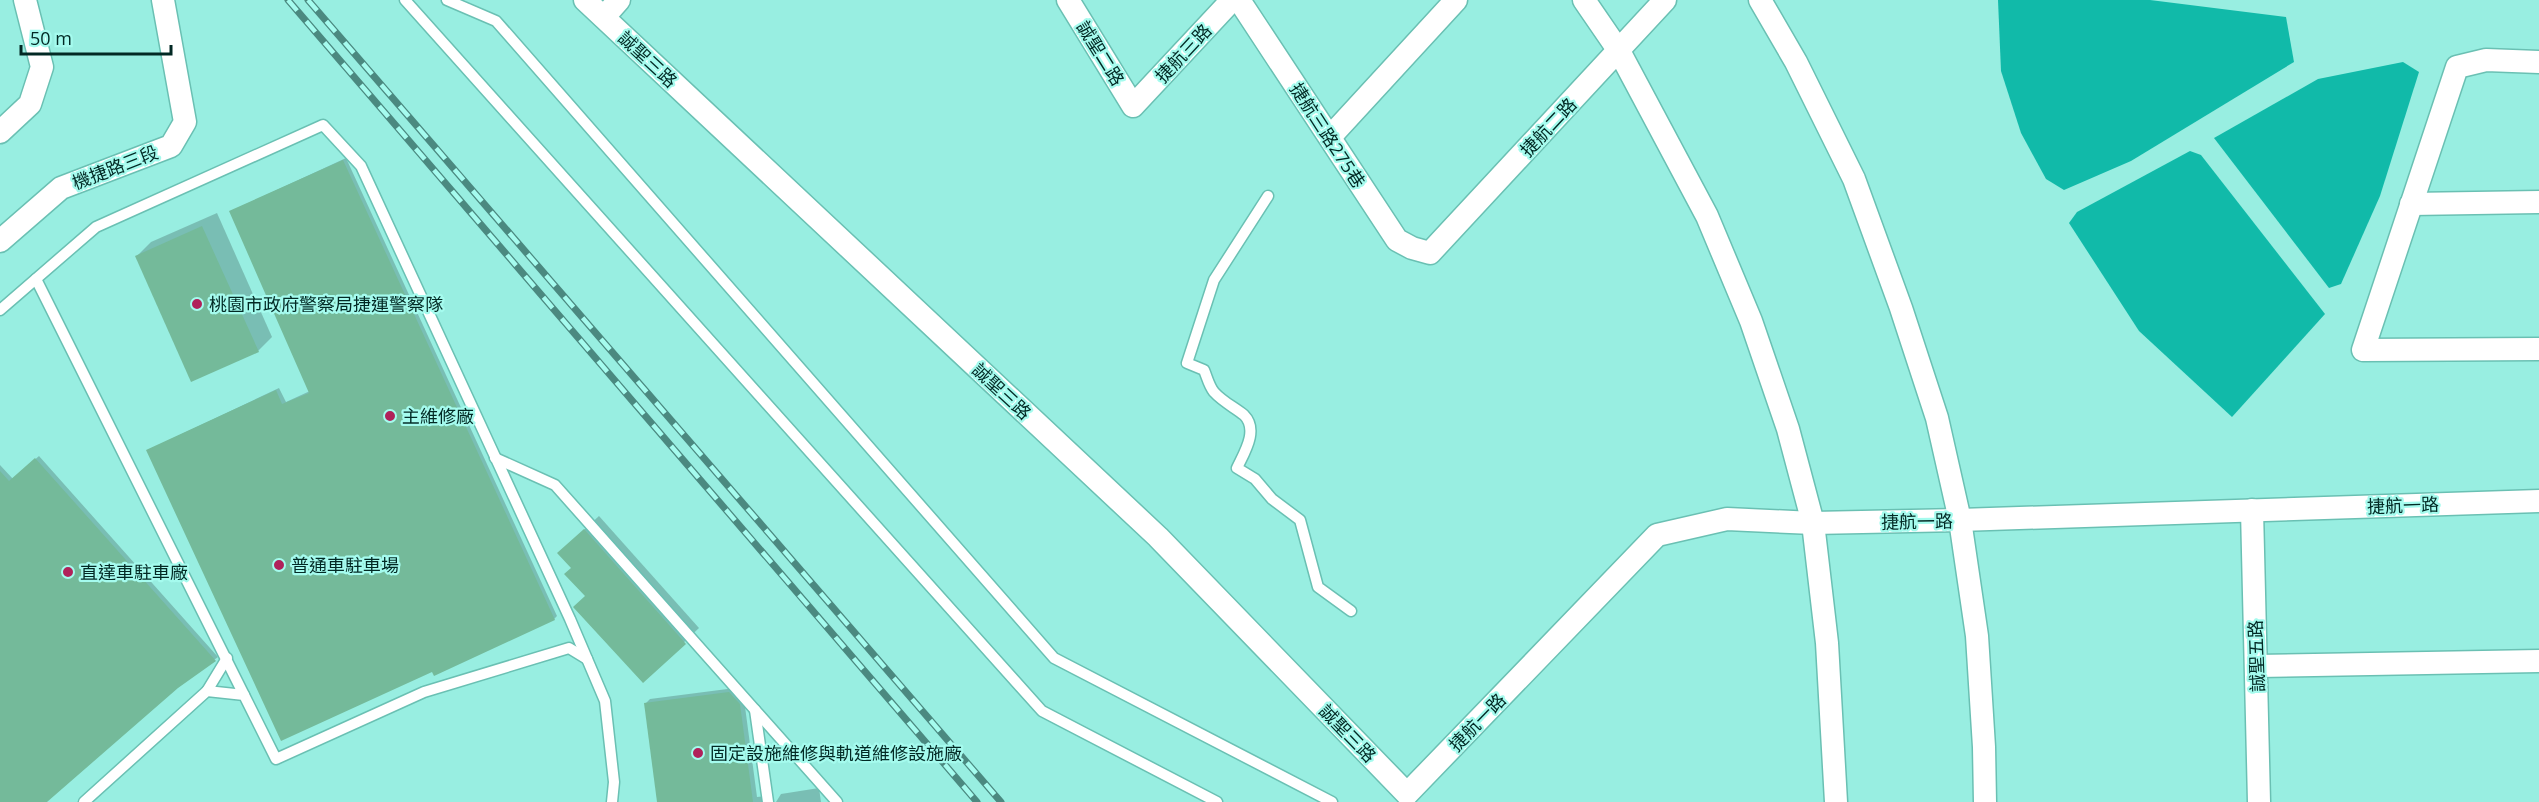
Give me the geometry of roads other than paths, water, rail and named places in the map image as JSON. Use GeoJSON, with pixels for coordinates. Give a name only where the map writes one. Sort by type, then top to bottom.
{"type":"FeatureCollection","features":[{"type":"Feature","properties":{"kind":"street"},"geometry":{"type":"LineString","coordinates":[[0,132],[30,104],[42,67],[25,0]]}},
{"type":"Feature","properties":{"kind":"street","name":"機捷路三段"},"geometry":{"type":"LineString","coordinates":[[0,241],[61,188],[171,146],[185,122],[163,0]]}},
{"type":"Feature","properties":{"kind":"street","name":"誠聖三路"},"geometry":{"type":"LineString","coordinates":[[585,0],[1158,537],[1407,794]]}},
{"type":"Feature","properties":{"kind":"street"},"geometry":{"type":"LineString","coordinates":[[603,17],[619,0]]}},
{"type":"Feature","properties":{"kind":"street","name":"誠聖二路"},"geometry":{"type":"LineString","coordinates":[[1068,0],[1133,106]]}},
{"type":"Feature","properties":{"kind":"street","name":"捷航三路"},"geometry":{"type":"LineString","coordinates":[[1133,106],[1232,0]]}},
{"type":"Feature","properties":{"kind":"street","name":"捷航三路275巷"},"geometry":{"type":"LineString","coordinates":[[1239,0],[1397,240],[1412,248],[1430,253]]}},
{"type":"Feature","properties":{"kind":"street"},"geometry":{"type":"LineString","coordinates":[[1330,137],[1456,0]]}},
{"type":"Feature","properties":{"kind":"street"},"geometry":{"type":"LineString","coordinates":[[1584,0],[1619,51],[1707,216],[1751,321],[1788,429],[1813,523],[1827,643],[1836,802]]}},
{"type":"Feature","properties":{"kind":"street","name":"捷航二路"},"geometry":{"type":"LineString","coordinates":[[1430,253],[1665,0]]}},
{"type":"Feature","properties":{"kind":"street"},"geometry":{"type":"LineString","coordinates":[[1760,0],[1796,62],[1854,179],[1901,308],[1937,418],[1960,520],[1977,636],[1985,802]]}},
{"type":"Feature","properties":{"kind":"street"},"geometry":{"type":"LineString","coordinates":[[2539,62],[2486,60],[2457,67],[2363,350],[2539,349]]}},
{"type":"Feature","properties":{"kind":"street"},"geometry":{"type":"LineString","coordinates":[[2411,204],[2539,202]]}},
{"type":"Feature","properties":{"kind":"street","name":"捷航一路"},"geometry":{"type":"LineString","coordinates":[[1407,794],[1657,535],[1727,519],[1813,523],[1960,520],[2539,501]]}},
{"type":"Feature","properties":{"kind":"street","name":"誠聖五路"},"geometry":{"type":"LineString","coordinates":[[2252,510],[2259,802]]}},
{"type":"Feature","properties":{"kind":"street"},"geometry":{"type":"LineString","coordinates":[[2257,666],[2539,661]]}},
{"type":"Feature","properties":{"kind":"lane"},"geometry":{"type":"LineString","coordinates":[[405,0],[1042,711],[1217,802]]}},
{"type":"Feature","properties":{"kind":"lane"},"geometry":{"type":"LineString","coordinates":[[447,0],[496,21],[1054,658],[1332,802]]}},
{"type":"Feature","properties":{"kind":"lane"},"geometry":{"type":"LineString","coordinates":[[0,310],[96,227],[323,125],[361,166],[605,701],[614,782],[612,802]]}},
{"type":"Feature","properties":{"kind":"lane"},"geometry":{"type":"LineString","coordinates":[[1269,195],[1214,280],[1187,363],[1204,370],[1212,390],[1228,406],[1245,416],[1251,431],[1248,445],[1237,468],[1255,479],[1272,499],[1300,520],[1318,587],[1351,611]]}},
{"type":"Feature","properties":{"kind":"lane"},"geometry":{"type":"LineString","coordinates":[[36,279],[276,759],[424,692],[569,648],[587,659]]}},
{"type":"Feature","properties":{"kind":"lane"},"geometry":{"type":"LineString","coordinates":[[495,458],[555,485],[837,802]]}},
{"type":"Feature","properties":{"kind":"lane"},"geometry":{"type":"LineString","coordinates":[[84,802],[207,691],[227,658]]}},
{"type":"Feature","properties":{"kind":"lane"},"geometry":{"type":"LineString","coordinates":[[207,691],[244,695]]}},
{"type":"Feature","properties":{"kind":"lane"},"geometry":{"type":"LineString","coordinates":[[755,709],[768,802]]}},
{"type":"Feature","properties":{"kind":"railway"},"geometry":{"type":"LineString","coordinates":[[288,0],[977,802]]}},
{"type":"Feature","properties":{"kind":"railway"},"geometry":{"type":"LineString","coordinates":[[308,0],[1001,802]]}},
{"type":"Feature","properties":{"kind":"place","name":"桃園市政府警察局捷運警察隊"},"geometry":{"type":"Point","coordinates":[197,304]}},
{"type":"Feature","properties":{"kind":"place","name":"主維修廠"},"geometry":{"type":"Point","coordinates":[390,416]}},
{"type":"Feature","properties":{"kind":"place","name":"普通車駐車場"},"geometry":{"type":"Point","coordinates":[279,565]}},
{"type":"Feature","properties":{"kind":"place","name":"直達車駐車廠"},"geometry":{"type":"Point","coordinates":[68,572]}},
{"type":"Feature","properties":{"kind":"place","name":"固定設施維修與軌道維修設施廠"},"geometry":{"type":"Point","coordinates":[698,753]}}]}
